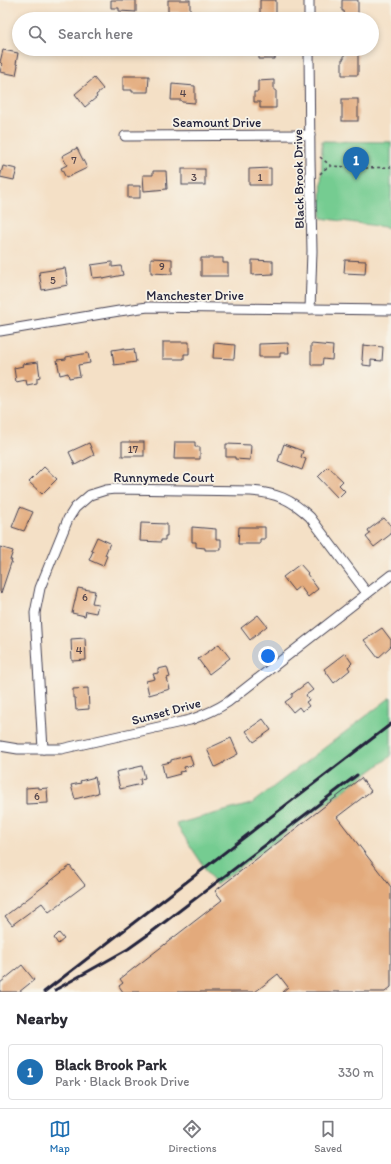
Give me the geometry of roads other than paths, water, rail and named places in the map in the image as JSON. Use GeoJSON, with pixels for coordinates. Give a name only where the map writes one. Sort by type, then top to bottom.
{"type":"FeatureCollection","features":[{"type":"Feature","properties":{"kind":"street"},"geometry":{"type":"LineString","coordinates":[[309,0],[309,12]]}},
{"type":"Feature","properties":{"kind":"street","name":"Black Brook Drive"},"geometry":{"type":"LineString","coordinates":[[310,56],[312,250],[310,309]]}},
{"type":"Feature","properties":{"kind":"street","name":"Seamount Drive"},"geometry":{"type":"LineString","coordinates":[[125,136],[310,135]]}},
{"type":"Feature","properties":{"kind":"street","name":"Manchester Drive"},"geometry":{"type":"LineString","coordinates":[[0,330],[148,307],[391,310]]}},
{"type":"Feature","properties":{"kind":"street","name":"Runnymede Court"},"geometry":{"type":"LineString","coordinates":[[43,749],[35,613],[40,588],[64,524],[75,508],[90,495],[115,489],[251,491],[277,495],[289,500],[310,517],[367,593]]}},
{"type":"Feature","properties":{"kind":"street","name":"Sunset Drive"},"geometry":{"type":"LineString","coordinates":[[0,746],[18,749],[61,749],[190,720],[209,713],[228,702],[391,575]]}},
{"type":"Feature","properties":{"kind":"railway"},"geometry":{"type":"LineString","coordinates":[[44,992],[391,724]]}},
{"type":"Feature","properties":{"kind":"railway"},"geometry":{"type":"LineString","coordinates":[[55,990],[128,949],[357,775]]}},
{"type":"Feature","properties":{"kind":"place","name":"Black Brook Park"},"geometry":{"type":"Point","coordinates":[356,180]}}]}
